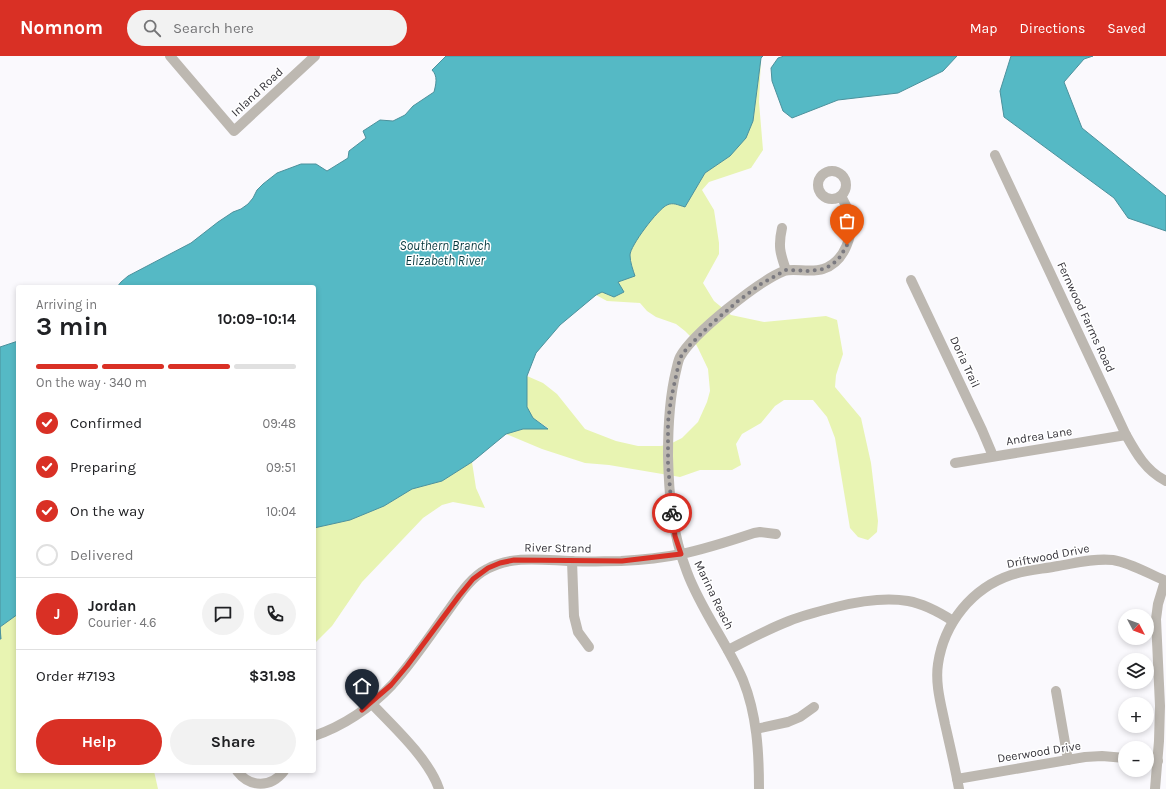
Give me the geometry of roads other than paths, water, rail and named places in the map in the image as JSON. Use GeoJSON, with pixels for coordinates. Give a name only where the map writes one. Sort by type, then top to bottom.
{"type":"FeatureCollection","features":[{"type":"Feature","properties":{"kind":"street","name":"Inland Road"},"geometry":{"type":"LineString","coordinates":[[170,56],[234,131],[315,56]]}},
{"type":"Feature","properties":{"kind":"street","name":"Fernwood Farms Road"},"geometry":{"type":"LineString","coordinates":[[995,155],[1126,435],[1141,460],[1150,470],[1166,481]]}},
{"type":"Feature","properties":{"kind":"street"},"geometry":{"type":"LineString","coordinates":[[782,228],[779,240],[780,251],[786,270],[810,271],[823,269],[832,265],[845,249],[850,232],[849,213],[842,196]]}},
{"type":"Feature","properties":{"kind":"street","name":"Marina Reach"},"geometry":{"type":"LineString","coordinates":[[759,789],[758,743],[753,711],[743,681],[728,650],[700,601],[687,573],[674,528],[670,501],[668,422],[671,399],[680,358],[687,348],[699,335],[738,301],[761,284],[786,270]]}},
{"type":"Feature","properties":{"kind":"street","name":"Doria Trail"},"geometry":{"type":"LineString","coordinates":[[912,280],[993,456]]}},
{"type":"Feature","properties":{"kind":"street","name":"Andrea Lane"},"geometry":{"type":"LineString","coordinates":[[955,463],[1126,435]]}},
{"type":"Feature","properties":{"kind":"street","name":"River Strand"},"geometry":{"type":"LineString","coordinates":[[316,735],[342,723],[371,703],[391,685],[473,579],[483,571],[500,563],[514,560],[622,561],[681,554],[754,533],[760,532],[776,534]]}},
{"type":"Feature","properties":{"kind":"street","name":"Driftwood Drive"},"geometry":{"type":"LineString","coordinates":[[958,784],[939,694],[937,677],[940,654],[944,641],[953,621],[970,600],[990,585],[1012,575],[1099,560],[1114,560],[1128,564],[1166,581]]}},
{"type":"Feature","properties":{"kind":"street"},"geometry":{"type":"LineString","coordinates":[[572,561],[574,616],[578,632],[589,647]]}},
{"type":"Feature","properties":{"kind":"street"},"geometry":{"type":"LineString","coordinates":[[1155,789],[1158,760],[1160,706],[1156,619],[1158,604],[1166,581]]}},
{"type":"Feature","properties":{"kind":"street"},"geometry":{"type":"LineString","coordinates":[[728,650],[767,630],[794,619],[868,601],[888,599],[909,601],[934,609],[953,621]]}},
{"type":"Feature","properties":{"kind":"street"},"geometry":{"type":"LineString","coordinates":[[1056,691],[1068,760]]}},
{"type":"Feature","properties":{"kind":"street"},"geometry":{"type":"LineString","coordinates":[[371,703],[422,758],[439,789]]}},
{"type":"Feature","properties":{"kind":"street"},"geometry":{"type":"LineString","coordinates":[[756,729],[788,722],[800,717],[814,707]]}},
{"type":"Feature","properties":{"kind":"street","name":"Deerwood Drive"},"geometry":{"type":"LineString","coordinates":[[958,784],[1068,760],[1102,756],[1118,757]]}},
{"type":"Feature","properties":{"kind":"street"},"geometry":{"type":"LineString","coordinates":[[239,773],[248,781],[263,784],[277,779],[282,773]]}},
{"type":"Feature","properties":{"kind":"water","name":"Southern Branch Elizabeth River"},"geometry":{"type":"Polygon","coordinates":[[[446,56],[763,56],[761,58],[753,121],[746,138],[730,156],[705,173],[685,207],[669,204],[657,213],[651,220],[631,250],[630,260],[635,276],[618,282],[624,292],[614,297],[602,292],[596,295],[560,325],[536,353],[527,376],[527,407],[533,418],[548,429],[523,429],[506,434],[472,462],[442,481],[412,489],[384,506],[350,520],[316,528],[316,285],[119,285],[128,276],[191,243],[218,222],[233,212],[241,209],[248,204],[263,184],[277,173],[301,164],[316,164],[327,171],[348,158],[349,151],[366,138],[363,131],[380,120],[393,121],[405,115],[413,106],[434,92],[436,77],[432,70],[446,56]]]}},
{"type":"Feature","properties":{"kind":"water"},"geometry":{"type":"Polygon","coordinates":[[[784,56],[957,56],[943,71],[898,93],[838,100],[792,118],[783,111],[772,81],[771,68],[778,58],[784,56]]]}},
{"type":"Feature","properties":{"kind":"water"},"geometry":{"type":"Polygon","coordinates":[[[1011,56],[1093,56],[1084,59],[1064,82],[1082,128],[1166,196],[1166,231],[1128,218],[1114,198],[1004,117],[1000,91],[1011,56]]]}},
{"type":"Feature","properties":{"kind":"water"},"geometry":{"type":"Polygon","coordinates":[[[16,342],[16,615],[0,627],[0,347],[16,342]]]}}]}
